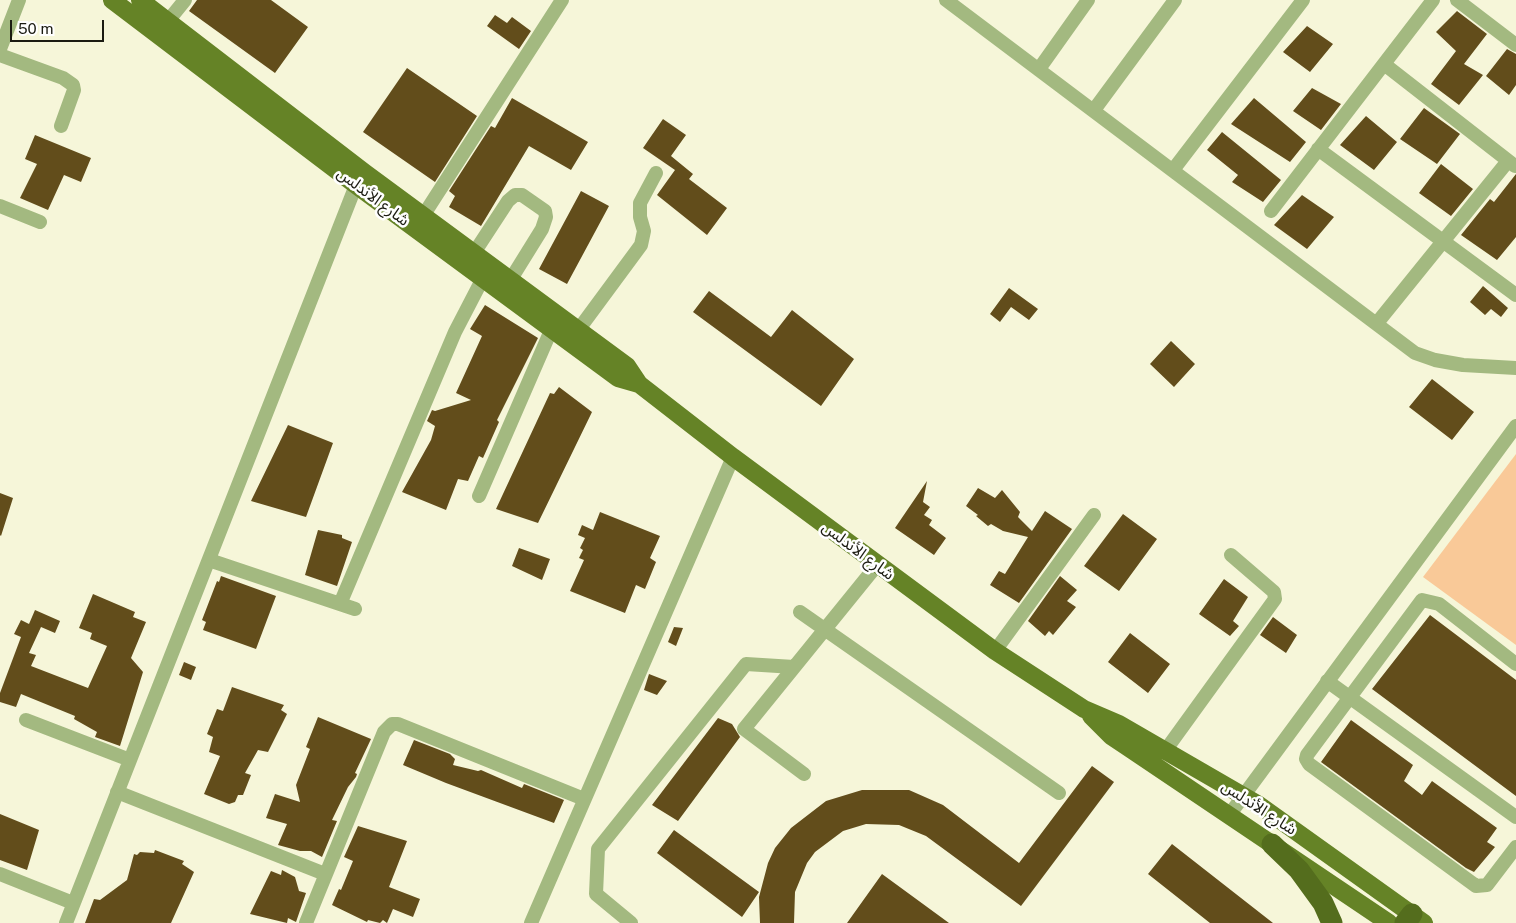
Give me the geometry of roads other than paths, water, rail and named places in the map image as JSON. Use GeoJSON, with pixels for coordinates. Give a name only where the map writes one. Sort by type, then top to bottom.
{"type":"FeatureCollection","features":[{"type":"Feature","properties":{"kind":"highway"},"geometry":{"type":"LineString","coordinates":[[1272,844],[1304,877],[1323,903],[1332,923]]}},
{"type":"Feature","properties":{"kind":"main road","name":"شارع الأندلس"},"geometry":{"type":"LineString","coordinates":[[128,3],[168,21],[423,216],[627,366],[639,384],[733,457],[995,651],[1084,709],[1118,724],[1242,795],[1417,921]]}},
{"type":"Feature","properties":{"kind":"main road","name":"شارع الأندلس"},"geometry":{"type":"LineString","coordinates":[[128,3],[356,185],[618,378],[639,384]]}},
{"type":"Feature","properties":{"kind":"main road","name":"شارع الأندلس"},"geometry":{"type":"LineString","coordinates":[[1084,709],[1111,736],[1230,814],[1389,923]]}},
{"type":"Feature","properties":{"kind":"street"},"geometry":{"type":"LineString","coordinates":[[0,49],[19,0]]}},
{"type":"Feature","properties":{"kind":"street"},"geometry":{"type":"LineString","coordinates":[[168,21],[185,0]]}},
{"type":"Feature","properties":{"kind":"street"},"geometry":{"type":"LineString","coordinates":[[423,216],[562,0]]}},
{"type":"Feature","properties":{"kind":"street"},"geometry":{"type":"LineString","coordinates":[[946,0],[1415,352],[1435,360],[1463,365],[1516,368]]}},
{"type":"Feature","properties":{"kind":"street"},"geometry":{"type":"LineString","coordinates":[[1039,70],[1088,0]]}},
{"type":"Feature","properties":{"kind":"street"},"geometry":{"type":"LineString","coordinates":[[1094,110],[1175,0]]}},
{"type":"Feature","properties":{"kind":"street"},"geometry":{"type":"LineString","coordinates":[[1173,170],[1303,0]]}},
{"type":"Feature","properties":{"kind":"street"},"geometry":{"type":"LineString","coordinates":[[1271,211],[1433,0]]}},
{"type":"Feature","properties":{"kind":"street"},"geometry":{"type":"LineString","coordinates":[[1458,0],[1516,45]]}},
{"type":"Feature","properties":{"kind":"street"},"geometry":{"type":"LineString","coordinates":[[0,55],[63,78],[73,85],[74,90],[61,126]]}},
{"type":"Feature","properties":{"kind":"street"},"geometry":{"type":"LineString","coordinates":[[1377,323],[1443,241],[1512,164],[1384,64]]}},
{"type":"Feature","properties":{"kind":"street"},"geometry":{"type":"LineString","coordinates":[[1318,149],[1516,295]]}},
{"type":"Feature","properties":{"kind":"street"},"geometry":{"type":"LineString","coordinates":[[579,330],[641,245],[644,231],[640,217],[640,203],[656,173]]}},
{"type":"Feature","properties":{"kind":"street"},"geometry":{"type":"LineString","coordinates":[[66,923],[356,185]]}},
{"type":"Feature","properties":{"kind":"street"},"geometry":{"type":"LineString","coordinates":[[474,253],[508,201],[514,195],[522,195],[545,211],[546,217],[542,229],[511,279]]}},
{"type":"Feature","properties":{"kind":"street"},"geometry":{"type":"LineString","coordinates":[[0,206],[40,222]]}},
{"type":"Feature","properties":{"kind":"street"},"geometry":{"type":"LineString","coordinates":[[340,604],[455,332],[483,278]]}},
{"type":"Feature","properties":{"kind":"street"},"geometry":{"type":"LineString","coordinates":[[479,496],[552,328]]}},
{"type":"Feature","properties":{"kind":"street"},"geometry":{"type":"LineString","coordinates":[[1230,814],[1242,795],[1516,426]]}},
{"type":"Feature","properties":{"kind":"street"},"geometry":{"type":"LineString","coordinates":[[531,923],[733,457]]}},
{"type":"Feature","properties":{"kind":"street"},"geometry":{"type":"LineString","coordinates":[[995,651],[1094,515]]}},
{"type":"Feature","properties":{"kind":"street"},"geometry":{"type":"LineString","coordinates":[[1165,751],[1275,599],[1274,592],[1231,555]]}},
{"type":"Feature","properties":{"kind":"street"},"geometry":{"type":"LineString","coordinates":[[209,560],[355,609]]}},
{"type":"Feature","properties":{"kind":"street"},"geometry":{"type":"LineString","coordinates":[[804,774],[744,729],[877,565]]}},
{"type":"Feature","properties":{"kind":"street"},"geometry":{"type":"LineString","coordinates":[[1516,664],[1439,604],[1422,600],[1307,754],[1309,764],[1476,886],[1487,885],[1516,847]]}},
{"type":"Feature","properties":{"kind":"street"},"geometry":{"type":"LineString","coordinates":[[800,612],[1059,793]]}},
{"type":"Feature","properties":{"kind":"street"},"geometry":{"type":"LineString","coordinates":[[631,923],[596,894],[598,849],[746,664],[794,667]]}},
{"type":"Feature","properties":{"kind":"street"},"geometry":{"type":"LineString","coordinates":[[1327,680],[1516,816]]}},
{"type":"Feature","properties":{"kind":"street"},"geometry":{"type":"LineString","coordinates":[[26,720],[130,760]]}},
{"type":"Feature","properties":{"kind":"street"},"geometry":{"type":"LineString","coordinates":[[306,923],[384,732],[392,724],[398,724],[584,799]]}},
{"type":"Feature","properties":{"kind":"street"},"geometry":{"type":"LineString","coordinates":[[117,792],[325,874]]}},
{"type":"Feature","properties":{"kind":"street"},"geometry":{"type":"LineString","coordinates":[[0,874],[74,903]]}}]}
